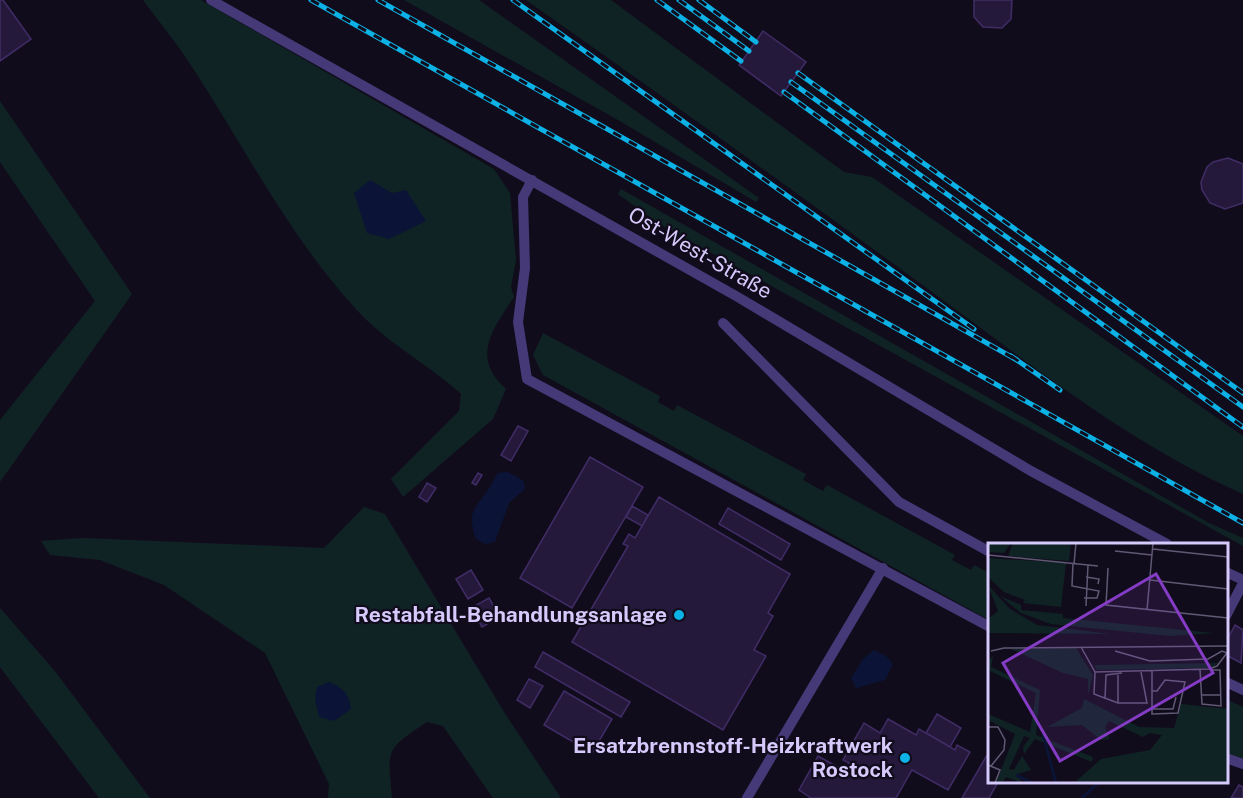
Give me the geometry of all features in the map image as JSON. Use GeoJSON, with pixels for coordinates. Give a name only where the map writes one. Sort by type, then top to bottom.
{"type":"FeatureCollection","features":[{"type":"Feature","properties":{"kind":"street","name":"Ost-West-Straße"},"geometry":{"type":"LineString","coordinates":[[211,0],[736,296],[1031,471],[1165,543]]}},
{"type":"Feature","properties":{"kind":"street"},"geometry":{"type":"LineString","coordinates":[[532,180],[523,197],[525,268],[518,322],[527,379],[988,626]]}},
{"type":"Feature","properties":{"kind":"street"},"geometry":{"type":"LineString","coordinates":[[723,323],[899,502],[988,551]]}},
{"type":"Feature","properties":{"kind":"street"},"geometry":{"type":"LineString","coordinates":[[747,798],[883,568]]}},
{"type":"Feature","properties":{"kind":"street"},"geometry":{"type":"LineString","coordinates":[[1228,573],[1243,582],[1228,614]]}},
{"type":"Feature","properties":{"kind":"street"},"geometry":{"type":"LineString","coordinates":[[1228,682],[1243,690]]}},
{"type":"Feature","properties":{"kind":"street"},"geometry":{"type":"LineString","coordinates":[[1228,758],[1243,764]]}},
{"type":"Feature","properties":{"kind":"green space"},"geometry":{"type":"Polygon","coordinates":[[[143,0],[201,0],[494,169],[510,193],[516,260],[511,287],[514,297],[493,332],[487,354],[489,366],[506,389],[493,419],[403,497],[391,479],[459,411],[461,394],[380,332],[332,281],[289,223],[176,43],[143,0]]]}},
{"type":"Feature","properties":{"kind":"green space"},"geometry":{"type":"Polygon","coordinates":[[[404,0],[479,0],[759,198],[756,202],[618,120],[404,0]]]}},
{"type":"Feature","properties":{"kind":"green space"},"geometry":{"type":"Polygon","coordinates":[[[526,0],[611,0],[844,172],[872,177],[1243,436],[1243,494],[1159,451],[1080,400],[526,0]]]}},
{"type":"Feature","properties":{"kind":"green space"},"geometry":{"type":"Polygon","coordinates":[[[0,101],[132,294],[0,482],[0,420],[95,301],[0,162],[0,101]]]}},
{"type":"Feature","properties":{"kind":"green space"},"geometry":{"type":"Polygon","coordinates":[[[621,189],[1209,523],[1243,538],[1243,546],[661,225],[618,194],[621,189]]]}},
{"type":"Feature","properties":{"kind":"green space"},"geometry":{"type":"Polygon","coordinates":[[[543,333],[660,396],[658,402],[674,411],[677,405],[806,474],[803,480],[823,491],[827,485],[955,555],[952,560],[971,570],[974,565],[988,572],[988,619],[543,375],[533,355],[543,333]]]}},
{"type":"Feature","properties":{"kind":"green space"},"geometry":{"type":"Polygon","coordinates":[[[364,507],[385,514],[504,712],[561,798],[493,798],[443,726],[427,722],[403,739],[392,752],[390,769],[392,798],[328,798],[329,784],[265,653],[164,585],[100,560],[50,555],[41,541],[83,538],[324,548],[364,507]]]}},
{"type":"Feature","properties":{"kind":"green space"},"geometry":{"type":"Polygon","coordinates":[[[0,608],[54,670],[150,798],[99,798],[0,667],[0,608]]]}},
{"type":"Feature","properties":{"kind":"green space"},"geometry":{"type":"Polygon","coordinates":[[[1228,700],[1243,707],[1243,759],[1228,753],[1228,700]]]}},
{"type":"Feature","properties":{"kind":"water"},"geometry":{"type":"Polygon","coordinates":[[[370,180],[392,193],[406,190],[426,221],[389,239],[367,233],[354,193],[370,180]]]}},
{"type":"Feature","properties":{"kind":"water"},"geometry":{"type":"Polygon","coordinates":[[[508,472],[524,481],[525,489],[509,503],[495,542],[485,544],[475,538],[473,514],[498,473],[508,472]]]}},
{"type":"Feature","properties":{"kind":"water"},"geometry":{"type":"Polygon","coordinates":[[[874,650],[886,656],[893,664],[885,680],[856,688],[851,678],[863,659],[874,650]]]}},
{"type":"Feature","properties":{"kind":"water"},"geometry":{"type":"Polygon","coordinates":[[[329,682],[344,692],[349,699],[351,709],[334,721],[319,717],[315,699],[317,687],[329,682]]]}},
{"type":"Feature","properties":{"kind":"building"},"geometry":{"type":"Polygon","coordinates":[[[0,0],[3,0],[31,39],[0,61],[0,0]]]}},
{"type":"Feature","properties":{"kind":"building"},"geometry":{"type":"Polygon","coordinates":[[[974,0],[1012,0],[1011,19],[1002,28],[983,27],[974,17],[974,0]]]}},
{"type":"Feature","properties":{"kind":"building"},"geometry":{"type":"Polygon","coordinates":[[[763,31],[806,62],[781,96],[739,65],[763,31]]]}},
{"type":"Feature","properties":{"kind":"building"},"geometry":{"type":"Polygon","coordinates":[[[1228,158],[1243,164],[1243,203],[1225,209],[1210,203],[1202,190],[1201,182],[1207,167],[1213,162],[1228,158]]]}},
{"type":"Feature","properties":{"kind":"building"},"geometry":{"type":"Polygon","coordinates":[[[518,426],[528,431],[511,461],[501,455],[518,426]]]}},
{"type":"Feature","properties":{"kind":"building"},"geometry":{"type":"Polygon","coordinates":[[[590,457],[643,487],[572,608],[520,578],[590,457]]]}},
{"type":"Feature","properties":{"kind":"building"},"geometry":{"type":"Polygon","coordinates":[[[478,473],[482,475],[476,485],[472,483],[478,473]]]}},
{"type":"Feature","properties":{"kind":"building"},"geometry":{"type":"Polygon","coordinates":[[[427,483],[436,488],[427,502],[419,497],[427,483]]]}},
{"type":"Feature","properties":{"kind":"building","name":"Restabfall-Behandlungsanlage"},"geometry":{"type":"Polygon","coordinates":[[[659,497],[790,574],[768,613],[773,616],[754,650],[766,656],[723,730],[572,642],[628,546],[623,544],[629,534],[635,538],[659,497]]]}},
{"type":"Feature","properties":{"kind":"building"},"geometry":{"type":"Polygon","coordinates":[[[632,506],[648,515],[642,526],[626,517],[632,506]]]}},
{"type":"Feature","properties":{"kind":"building"},"geometry":{"type":"Polygon","coordinates":[[[728,508],[790,544],[781,560],[719,524],[728,508]]]}},
{"type":"Feature","properties":{"kind":"building"},"geometry":{"type":"Polygon","coordinates":[[[471,570],[483,590],[468,599],[456,579],[471,570]]]}},
{"type":"Feature","properties":{"kind":"building"},"geometry":{"type":"Polygon","coordinates":[[[489,598],[500,617],[482,627],[471,608],[489,598]]]}},
{"type":"Feature","properties":{"kind":"building"},"geometry":{"type":"Polygon","coordinates":[[[1235,625],[1243,630],[1241,663],[1228,656],[1228,638],[1235,625]]]}},
{"type":"Feature","properties":{"kind":"building"},"geometry":{"type":"Polygon","coordinates":[[[543,652],[630,702],[621,717],[535,667],[543,652]]]}},
{"type":"Feature","properties":{"kind":"building"},"geometry":{"type":"Polygon","coordinates":[[[529,679],[543,686],[530,708],[517,700],[529,679]]]}},
{"type":"Feature","properties":{"kind":"building"},"geometry":{"type":"Polygon","coordinates":[[[564,691],[612,719],[592,753],[544,725],[564,691]]]}},
{"type":"Feature","properties":{"kind":"building"},"geometry":{"type":"Polygon","coordinates":[[[937,714],[961,728],[950,747],[926,733],[937,714]]]}},
{"type":"Feature","properties":{"kind":"building","name":"Ersatzbrennstoff-Heizkraftwerk Rostock"},"geometry":{"type":"Polygon","coordinates":[[[888,719],[916,735],[919,729],[955,750],[957,745],[970,752],[948,790],[912,770],[896,798],[811,798],[799,790],[818,756],[845,771],[849,763],[843,760],[864,723],[880,733],[888,719]]]}},
{"type":"Feature","properties":{"kind":"building"},"geometry":{"type":"Polygon","coordinates":[[[988,753],[988,783],[997,783],[989,798],[962,798],[988,753]]]}},
{"type":"Feature","properties":{"kind":"building"},"geometry":{"type":"Polygon","coordinates":[[[1239,785],[1243,787],[1243,798],[1231,798],[1239,785]]]}},
{"type":"Feature","properties":{"kind":"waterway"},"geometry":{"type":"LineString","coordinates":[[1082,798],[1098,783]]}},
{"type":"Feature","properties":{"kind":"railway"},"geometry":{"type":"LineString","coordinates":[[311,0],[1243,523]]}},
{"type":"Feature","properties":{"kind":"railway"},"geometry":{"type":"LineString","coordinates":[[378,0],[1017,360]]}},
{"type":"Feature","properties":{"kind":"railway"},"geometry":{"type":"LineString","coordinates":[[513,0],[974,329]]}},
{"type":"Feature","properties":{"kind":"railway"},"geometry":{"type":"LineString","coordinates":[[657,0],[741,61]]}},
{"type":"Feature","properties":{"kind":"railway"},"geometry":{"type":"LineString","coordinates":[[679,0],[749,51]]}},
{"type":"Feature","properties":{"kind":"railway"},"geometry":{"type":"LineString","coordinates":[[699,0],[756,42]]}},
{"type":"Feature","properties":{"kind":"railway"},"geometry":{"type":"LineString","coordinates":[[798,73],[1243,393]]}},
{"type":"Feature","properties":{"kind":"railway"},"geometry":{"type":"LineString","coordinates":[[791,82],[1243,407]]}},
{"type":"Feature","properties":{"kind":"railway"},"geometry":{"type":"LineString","coordinates":[[784,92],[1243,427]]}},
{"type":"Feature","properties":{"kind":"railway"},"geometry":{"type":"LineString","coordinates":[[1011,356],[1060,390]]}},
{"type":"Feature","properties":{"kind":"place","name":"Restabfall-Behandlungsanlage"},"geometry":{"type":"Point","coordinates":[679,615]}},
{"type":"Feature","properties":{"kind":"place","name":"Ersatzbrennstoff-Heizkraftwerk Rostock"},"geometry":{"type":"Point","coordinates":[905,758]}}]}
